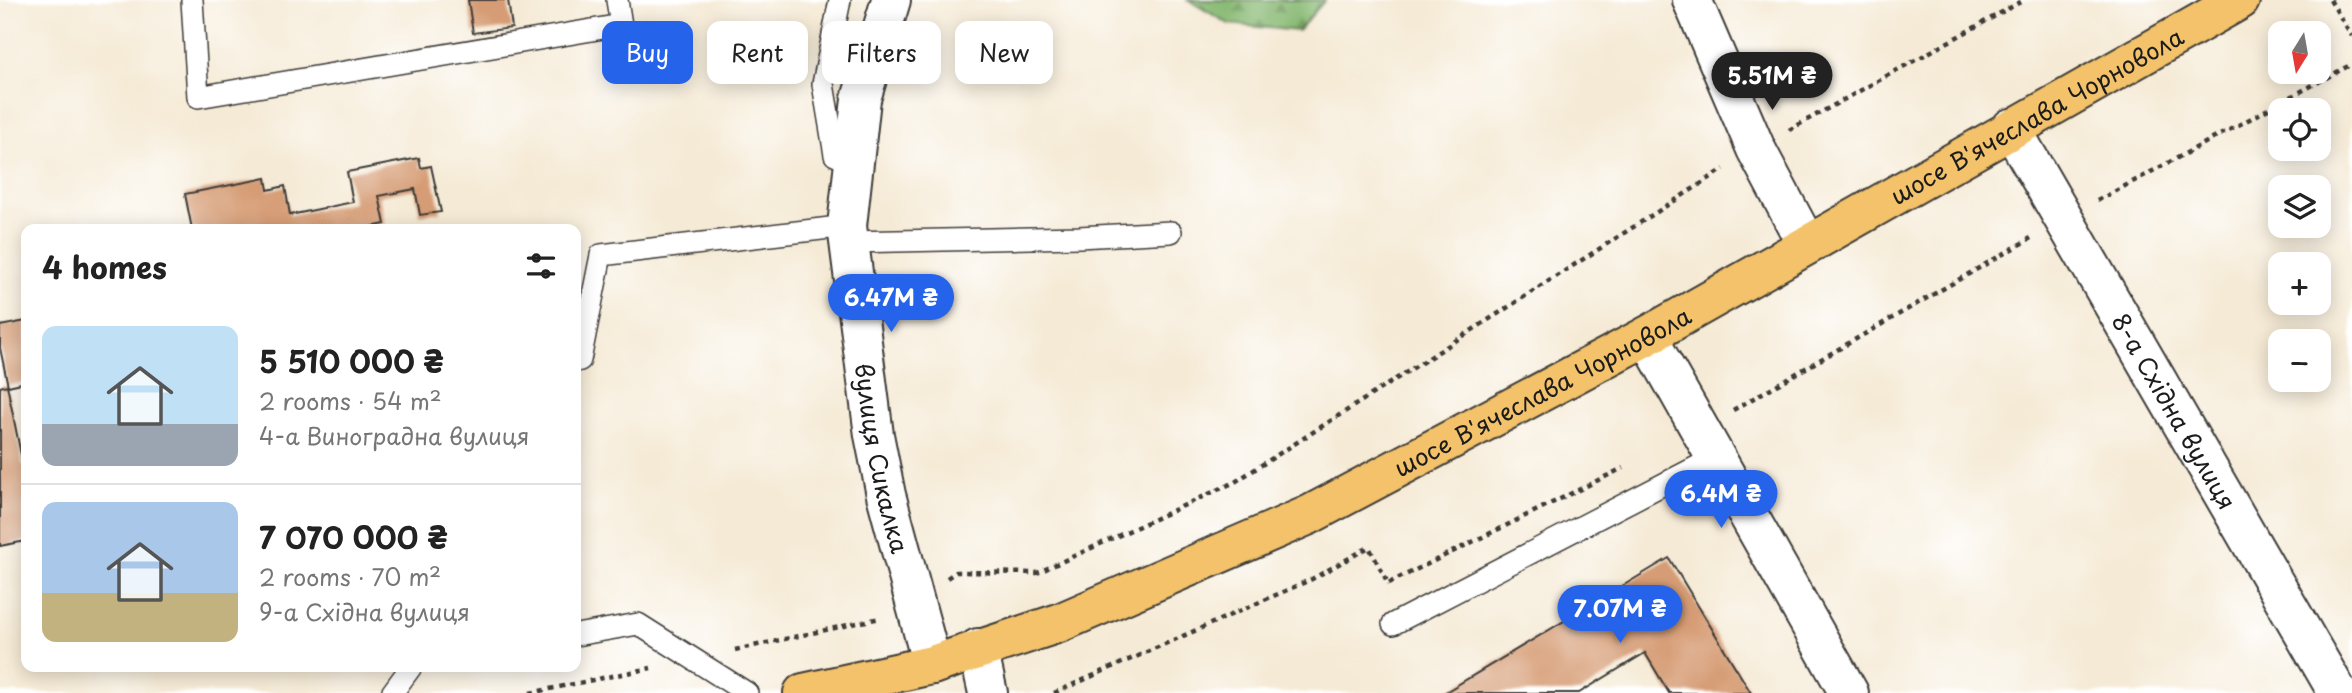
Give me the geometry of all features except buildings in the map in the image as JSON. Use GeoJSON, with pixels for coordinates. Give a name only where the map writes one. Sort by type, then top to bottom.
{"type":"FeatureCollection","features":[{"type":"Feature","properties":{"kind":"main road","name":"шосе В'ячеслава Чорновола"},"geometry":{"type":"LineString","coordinates":[[803,693],[932,664],[1059,623],[1309,515],[1647,336],[2240,0]]}},
{"type":"Feature","properties":{"kind":"street","name":"вулиця Сикалка"},"geometry":{"type":"LineString","coordinates":[[891,0],[861,99],[848,234],[874,435],[886,495],[932,664]]}},
{"type":"Feature","properties":{"kind":"street"},"geometry":{"type":"LineString","coordinates":[[1692,0],[1756,149],[1807,245]]}},
{"type":"Feature","properties":{"kind":"street","name":"8-а Східна вулиця"},"geometry":{"type":"LineString","coordinates":[[2011,128],[2338,693]]}},
{"type":"Feature","properties":{"kind":"street"},"geometry":{"type":"LineString","coordinates":[[1647,336],[1849,693]]}},
{"type":"Feature","properties":{"kind":"street"},"geometry":{"type":"LineString","coordinates":[[978,648],[988,693]]}},
{"type":"Feature","properties":{"kind":"lane"},"geometry":{"type":"LineString","coordinates":[[192,0],[198,97],[621,25],[617,0]]}},
{"type":"Feature","properties":{"kind":"lane"},"geometry":{"type":"LineString","coordinates":[[840,0],[823,84],[835,155],[855,164]]}},
{"type":"Feature","properties":{"kind":"lane"},"geometry":{"type":"LineString","coordinates":[[581,355],[601,255],[848,234],[1079,237],[1171,232]]}},
{"type":"Feature","properties":{"kind":"lane"},"geometry":{"type":"LineString","coordinates":[[1393,624],[1706,444]]}},
{"type":"Feature","properties":{"kind":"lane"},"geometry":{"type":"LineString","coordinates":[[581,634],[638,624],[747,693]]}},
{"type":"Feature","properties":{"kind":"lane"},"geometry":{"type":"LineString","coordinates":[[392,693],[407,672]]}},
{"type":"Feature","properties":{"kind":"path"},"geometry":{"type":"LineString","coordinates":[[530,693],[878,619],[916,603],[956,572],[1037,573],[1235,482],[1756,149],[2024,0]]}},
{"type":"Feature","properties":{"kind":"path"},"geometry":{"type":"LineString","coordinates":[[2330,0],[2352,36]]}},
{"type":"Feature","properties":{"kind":"path"},"geometry":{"type":"LineString","coordinates":[[1706,444],[2064,219],[2352,64]]}},
{"type":"Feature","properties":{"kind":"path"},"geometry":{"type":"LineString","coordinates":[[1054,693],[1312,579],[1369,547],[1389,583],[1624,467]]}},
{"type":"Feature","properties":{"kind":"green space"},"geometry":{"type":"Polygon","coordinates":[[[1188,0],[1325,0],[1298,31],[1229,24],[1188,0]]]}}]}
